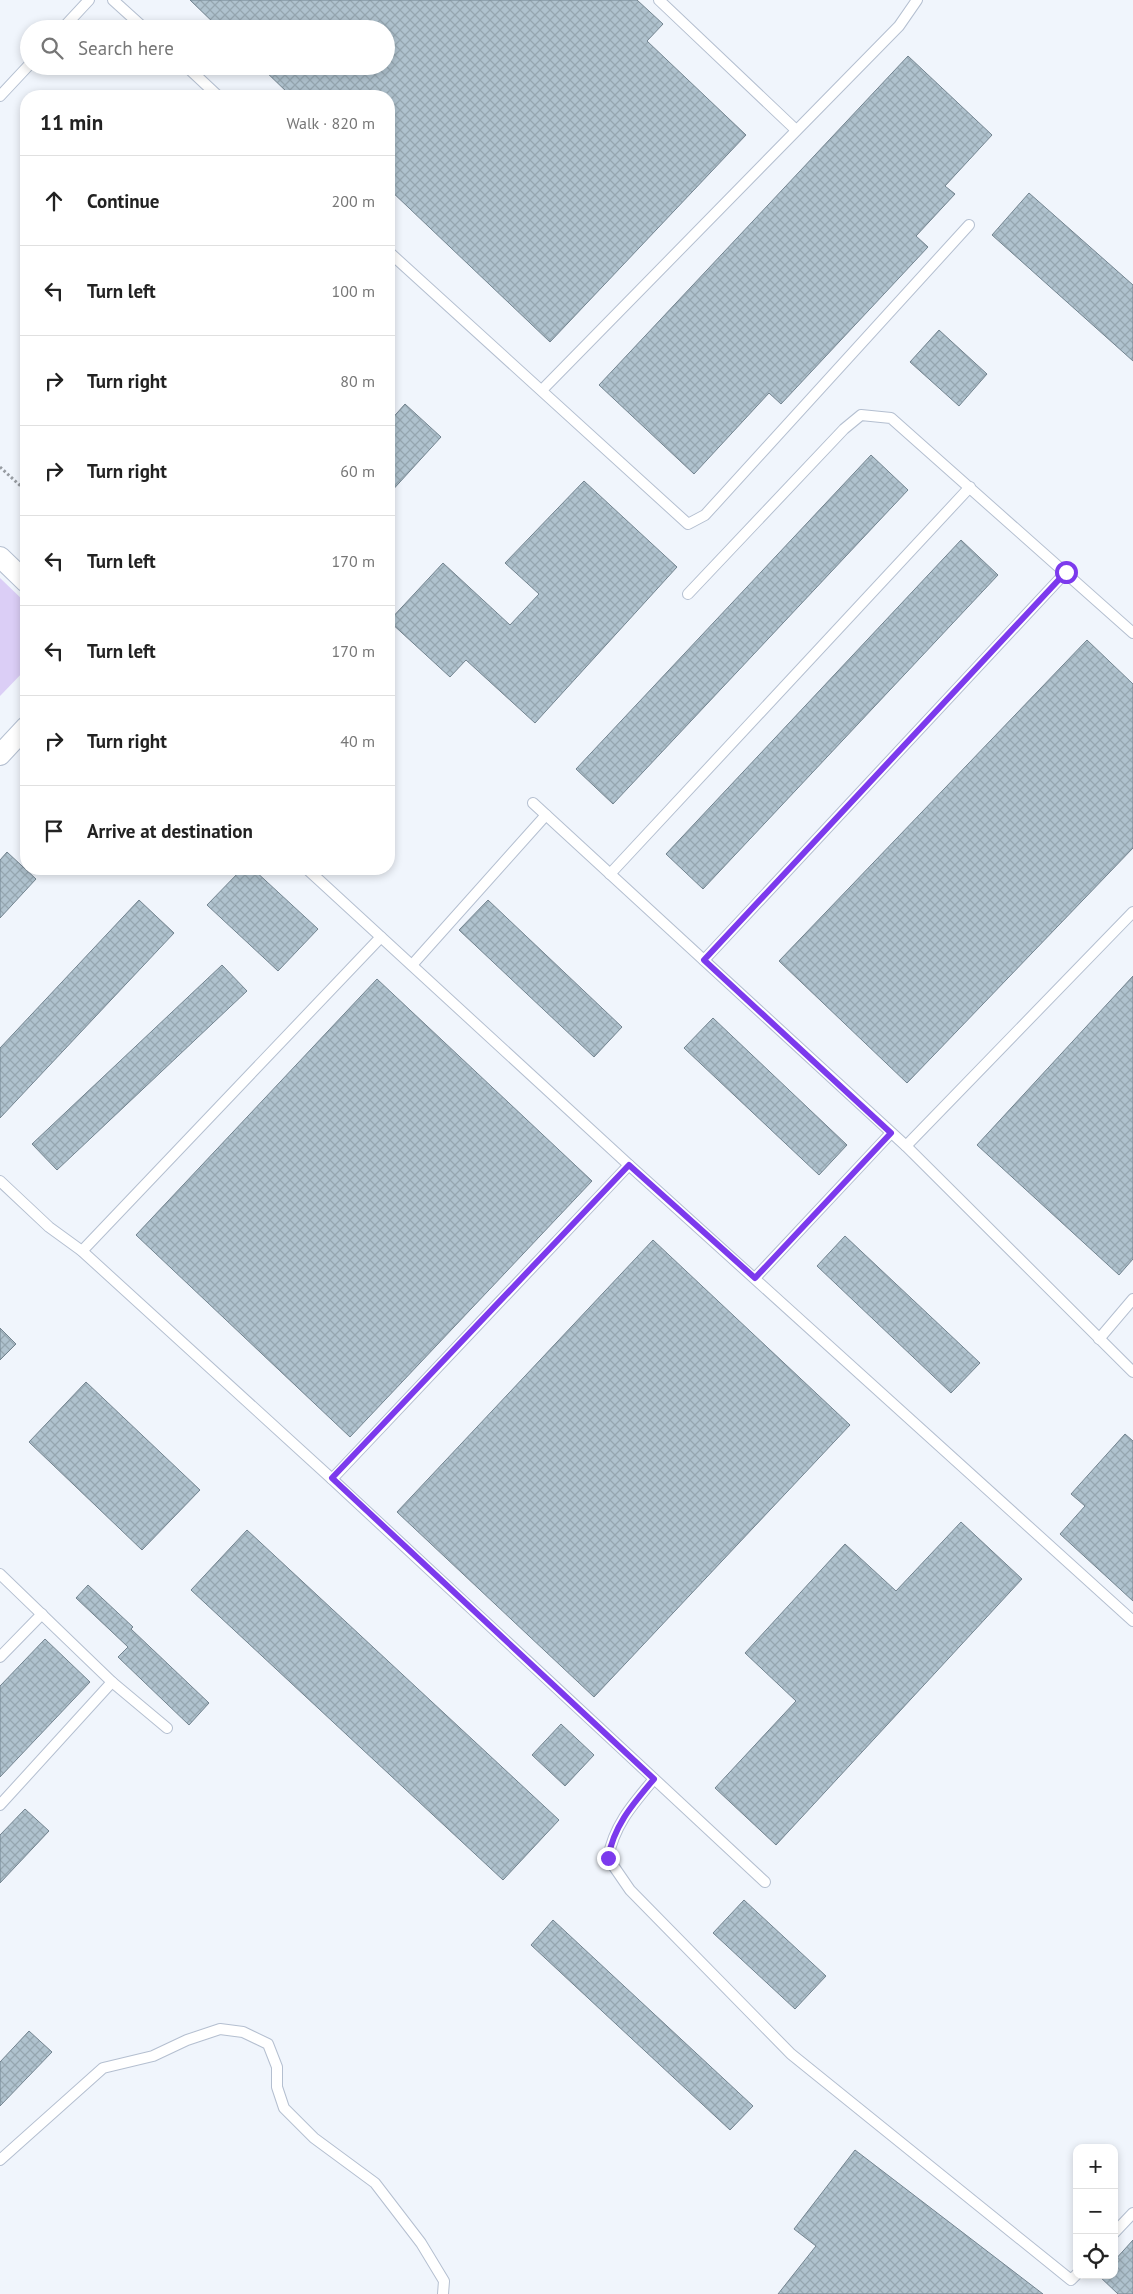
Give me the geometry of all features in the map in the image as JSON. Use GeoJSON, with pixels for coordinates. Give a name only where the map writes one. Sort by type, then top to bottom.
{"type":"FeatureCollection","features":[{"type":"Feature","properties":{"kind":"street"},"geometry":{"type":"LineString","coordinates":[[0,557],[20,576]]}},
{"type":"Feature","properties":{"kind":"street"},"geometry":{"type":"LineString","coordinates":[[0,755],[20,733]]}},
{"type":"Feature","properties":{"kind":"lane"},"geometry":{"type":"LineString","coordinates":[[70,20],[89,0]]}},
{"type":"Feature","properties":{"kind":"lane"},"geometry":{"type":"LineString","coordinates":[[113,0],[135,20]]}},
{"type":"Feature","properties":{"kind":"lane"},"geometry":{"type":"LineString","coordinates":[[659,0],[796,130]]}},
{"type":"Feature","properties":{"kind":"lane"},"geometry":{"type":"LineString","coordinates":[[542,390],[898,26],[917,0]]}},
{"type":"Feature","properties":{"kind":"lane"},"geometry":{"type":"LineString","coordinates":[[0,96],[20,75]]}},
{"type":"Feature","properties":{"kind":"lane"},"geometry":{"type":"LineString","coordinates":[[196,75],[212,90]]}},
{"type":"Feature","properties":{"kind":"lane"},"geometry":{"type":"LineString","coordinates":[[395,257],[688,524],[705,515],[969,225]]}},
{"type":"Feature","properties":{"kind":"lane"},"geometry":{"type":"LineString","coordinates":[[688,594],[844,429],[861,414],[891,418],[1133,633]]}},
{"type":"Feature","properties":{"kind":"lane"},"geometry":{"type":"LineString","coordinates":[[610,874],[970,487]]}},
{"type":"Feature","properties":{"kind":"lane"},"geometry":{"type":"LineString","coordinates":[[704,960],[1066,572]]}},
{"type":"Feature","properties":{"kind":"lane"},"geometry":{"type":"LineString","coordinates":[[533,803],[906,1146],[1133,1372]]}},
{"type":"Feature","properties":{"kind":"lane"},"geometry":{"type":"LineString","coordinates":[[412,965],[546,815]]}},
{"type":"Feature","properties":{"kind":"lane"},"geometry":{"type":"LineString","coordinates":[[314,875],[629,1165],[1133,1621]]}},
{"type":"Feature","properties":{"kind":"lane"},"geometry":{"type":"LineString","coordinates":[[906,1146],[1132,916]]}},
{"type":"Feature","properties":{"kind":"lane"},"geometry":{"type":"LineString","coordinates":[[82,1251],[382,937]]}},
{"type":"Feature","properties":{"kind":"lane"},"geometry":{"type":"LineString","coordinates":[[755,1278],[891,1133]]}},
{"type":"Feature","properties":{"kind":"lane"},"geometry":{"type":"LineString","coordinates":[[332,1478],[629,1165]]}},
{"type":"Feature","properties":{"kind":"lane"},"geometry":{"type":"LineString","coordinates":[[0,1181],[49,1227],[82,1251],[332,1478],[765,1882]]}},
{"type":"Feature","properties":{"kind":"lane"},"geometry":{"type":"LineString","coordinates":[[1099,1339],[1133,1299]]}},
{"type":"Feature","properties":{"kind":"lane"},"geometry":{"type":"LineString","coordinates":[[0,1574],[112,1682],[167,1728]]}},
{"type":"Feature","properties":{"kind":"lane"},"geometry":{"type":"LineString","coordinates":[[0,1657],[42,1614]]}},
{"type":"Feature","properties":{"kind":"lane"},"geometry":{"type":"LineString","coordinates":[[0,1805],[112,1682]]}},
{"type":"Feature","properties":{"kind":"lane"},"geometry":{"type":"LineString","coordinates":[[654,1779],[626,1814],[612,1840],[608,1858],[630,1890],[791,2054],[1071,2280],[1073,2278]]}},
{"type":"Feature","properties":{"kind":"lane"},"geometry":{"type":"LineString","coordinates":[[0,2160],[103,2068],[153,2056],[187,2040],[220,2029],[243,2032],[268,2044],[277,2067],[277,2087],[284,2108],[314,2138],[375,2183],[421,2243],[444,2281],[443,2294]]}},
{"type":"Feature","properties":{"kind":"lane"},"geometry":{"type":"LineString","coordinates":[[1118,2230],[1133,2213]]}},
{"type":"Feature","properties":{"kind":"path"},"geometry":{"type":"LineString","coordinates":[[0,466],[20,485]]}},
{"type":"Feature","properties":{"kind":"shaded area"},"geometry":{"type":"Polygon","coordinates":[[[0,578],[20,597],[20,675],[0,696],[0,578]]]}},
{"type":"Feature","properties":{"kind":"building"},"geometry":{"type":"Polygon","coordinates":[[[190,0],[637,0],[663,24],[647,41],[746,135],[550,342],[395,195],[395,90],[285,90],[269,75],[395,75],[395,20],[211,20],[190,0]]]}},
{"type":"Feature","properties":{"kind":"building"},"geometry":{"type":"Polygon","coordinates":[[[908,56],[992,135],[945,186],[955,194],[916,236],[928,247],[781,404],[769,393],[694,474],[599,385],[908,56]]]}},
{"type":"Feature","properties":{"kind":"building"},"geometry":{"type":"Polygon","coordinates":[[[1029,193],[1133,285],[1133,361],[992,235],[1029,193]]]}},
{"type":"Feature","properties":{"kind":"building"},"geometry":{"type":"Polygon","coordinates":[[[939,330],[987,374],[959,406],[910,362],[939,330]]]}},
{"type":"Feature","properties":{"kind":"building"},"geometry":{"type":"Polygon","coordinates":[[[405,404],[441,437],[395,487],[395,415],[405,404]]]}},
{"type":"Feature","properties":{"kind":"building"},"geometry":{"type":"Polygon","coordinates":[[[871,455],[908,490],[613,804],[576,769],[871,455]]]}},
{"type":"Feature","properties":{"kind":"building"},"geometry":{"type":"Polygon","coordinates":[[[584,481],[677,567],[535,723],[466,660],[450,677],[395,627],[395,615],[443,563],[510,625],[539,594],[505,563],[584,481]]]}},
{"type":"Feature","properties":{"kind":"building"},"geometry":{"type":"Polygon","coordinates":[[[961,540],[998,575],[703,889],[666,854],[961,540]]]}},
{"type":"Feature","properties":{"kind":"building"},"geometry":{"type":"Polygon","coordinates":[[[1087,640],[1133,684],[1133,848],[907,1083],[779,961],[1087,640]]]}},
{"type":"Feature","properties":{"kind":"building"},"geometry":{"type":"Polygon","coordinates":[[[7,852],[20,864],[20,875],[32,875],[36,879],[0,918],[0,860],[7,852]]]}},
{"type":"Feature","properties":{"kind":"building"},"geometry":{"type":"Polygon","coordinates":[[[236,875],[260,875],[318,929],[278,971],[207,905],[236,875]]]}},
{"type":"Feature","properties":{"kind":"building"},"geometry":{"type":"Polygon","coordinates":[[[139,900],[174,933],[0,1118],[0,1048],[139,900]]]}},
{"type":"Feature","properties":{"kind":"building"},"geometry":{"type":"Polygon","coordinates":[[[488,900],[622,1027],[594,1057],[459,930],[488,900]]]}},
{"type":"Feature","properties":{"kind":"building"},"geometry":{"type":"Polygon","coordinates":[[[222,965],[247,991],[57,1170],[32,1144],[222,965]]]}},
{"type":"Feature","properties":{"kind":"building"},"geometry":{"type":"Polygon","coordinates":[[[1133,976],[1133,1259],[1119,1275],[977,1145],[1133,976]]]}},
{"type":"Feature","properties":{"kind":"building"},"geometry":{"type":"Polygon","coordinates":[[[377,979],[592,1181],[350,1437],[136,1235],[377,979]]]}},
{"type":"Feature","properties":{"kind":"building"},"geometry":{"type":"Polygon","coordinates":[[[713,1018],[847,1145],[819,1175],[684,1048],[713,1018]]]}},
{"type":"Feature","properties":{"kind":"building"},"geometry":{"type":"Polygon","coordinates":[[[845,1236],[980,1363],[951,1393],[817,1266],[845,1236]]]}},
{"type":"Feature","properties":{"kind":"building"},"geometry":{"type":"Polygon","coordinates":[[[653,1240],[850,1425],[594,1697],[397,1512],[653,1240]]]}},
{"type":"Feature","properties":{"kind":"building"},"geometry":{"type":"Polygon","coordinates":[[[0,1328],[16,1344],[0,1360],[0,1328]]]}},
{"type":"Feature","properties":{"kind":"building"},"geometry":{"type":"Polygon","coordinates":[[[86,1382],[200,1490],[142,1550],[29,1442],[86,1382]]]}},
{"type":"Feature","properties":{"kind":"building"},"geometry":{"type":"Polygon","coordinates":[[[1125,1434],[1133,1441],[1133,1601],[1060,1534],[1085,1506],[1071,1494],[1125,1434]]]}},
{"type":"Feature","properties":{"kind":"building"},"geometry":{"type":"Polygon","coordinates":[[[961,1522],[1022,1579],[776,1845],[715,1788],[796,1701],[745,1653],[845,1544],[896,1591],[961,1522]]]}},
{"type":"Feature","properties":{"kind":"building"},"geometry":{"type":"Polygon","coordinates":[[[247,1530],[559,1820],[503,1880],[191,1590],[247,1530]]]}},
{"type":"Feature","properties":{"kind":"building"},"geometry":{"type":"Polygon","coordinates":[[[88,1585],[209,1703],[189,1725],[118,1657],[128,1647],[76,1598],[88,1585]]]}},
{"type":"Feature","properties":{"kind":"building"},"geometry":{"type":"Polygon","coordinates":[[[45,1639],[90,1682],[0,1777],[0,1686],[45,1639]]]}},
{"type":"Feature","properties":{"kind":"building"},"geometry":{"type":"Polygon","coordinates":[[[561,1724],[594,1755],[565,1786],[532,1755],[561,1724]]]}},
{"type":"Feature","properties":{"kind":"building"},"geometry":{"type":"Polygon","coordinates":[[[25,1809],[49,1831],[0,1883],[0,1835],[25,1809]]]}},
{"type":"Feature","properties":{"kind":"building"},"geometry":{"type":"Polygon","coordinates":[[[744,1900],[826,1976],[795,2009],[713,1933],[744,1900]]]}},
{"type":"Feature","properties":{"kind":"building"},"geometry":{"type":"Polygon","coordinates":[[[553,1920],[753,2106],[730,2130],[531,1945],[553,1920]]]}},
{"type":"Feature","properties":{"kind":"building"},"geometry":{"type":"Polygon","coordinates":[[[29,2031],[52,2052],[0,2106],[0,2062],[29,2031]]]}},
{"type":"Feature","properties":{"kind":"building"},"geometry":{"type":"Polygon","coordinates":[[[855,2150],[1043,2294],[778,2294],[816,2246],[794,2229],[855,2150]]]}},
{"type":"Feature","properties":{"kind":"building"},"geometry":{"type":"Polygon","coordinates":[[[1133,2240],[1133,2294],[1118,2294],[1102,2279],[1118,2279],[1118,2257],[1133,2240]]]}},
{"type":"Feature","properties":{"kind":"route"},"geometry":{"type":"LineString","coordinates":[[608,1858],[612,1840],[626,1814],[654,1779],[332,1478],[629,1165],[755,1278],[891,1133],[704,960],[1066,572]]}}]}
